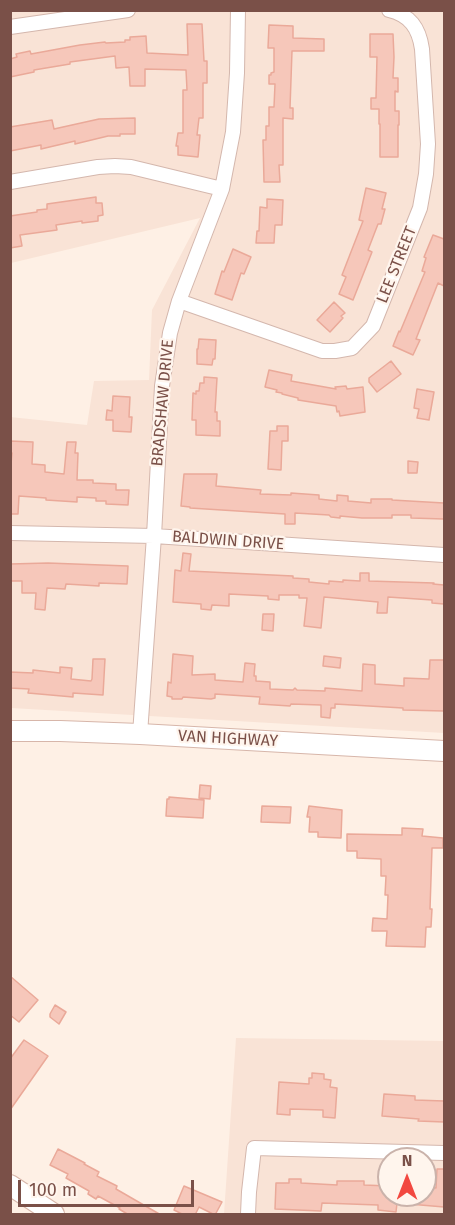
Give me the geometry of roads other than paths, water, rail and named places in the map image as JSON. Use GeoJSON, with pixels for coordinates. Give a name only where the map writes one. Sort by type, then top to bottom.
{"type":"FeatureCollection","features":[{"type":"Feature","properties":{"kind":"main road","name":"VAN HIGHWAY"},"geometry":{"type":"LineString","coordinates":[[10,731],[140,734],[444,751]]}},
{"type":"Feature","properties":{"kind":"main road"},"geometry":{"type":"LineString","coordinates":[[10,1185],[54,1215]]}},
{"type":"Feature","properties":{"kind":"street"},"geometry":{"type":"LineString","coordinates":[[10,27],[128,10]]}},
{"type":"Feature","properties":{"kind":"street","name":"BRADSHAW DRIVE"},"geometry":{"type":"LineString","coordinates":[[140,734],[162,386],[170,333],[179,301],[222,189],[233,132],[238,10]]}},
{"type":"Feature","properties":{"kind":"street","name":"LEE STREET"},"geometry":{"type":"LineString","coordinates":[[179,301],[322,351],[352,348],[373,326],[420,208],[428,144],[420,36],[414,25],[404,16],[389,10]]}},
{"type":"Feature","properties":{"kind":"street"},"geometry":{"type":"LineString","coordinates":[[10,182],[115,166],[131,167],[222,189]]}},
{"type":"Feature","properties":{"kind":"street","name":"BALDWIN DRIVE"},"geometry":{"type":"LineString","coordinates":[[10,533],[154,536],[444,555]]}},
{"type":"Feature","properties":{"kind":"street"},"geometry":{"type":"LineString","coordinates":[[248,1215],[254,1148],[444,1153]]}}]}
